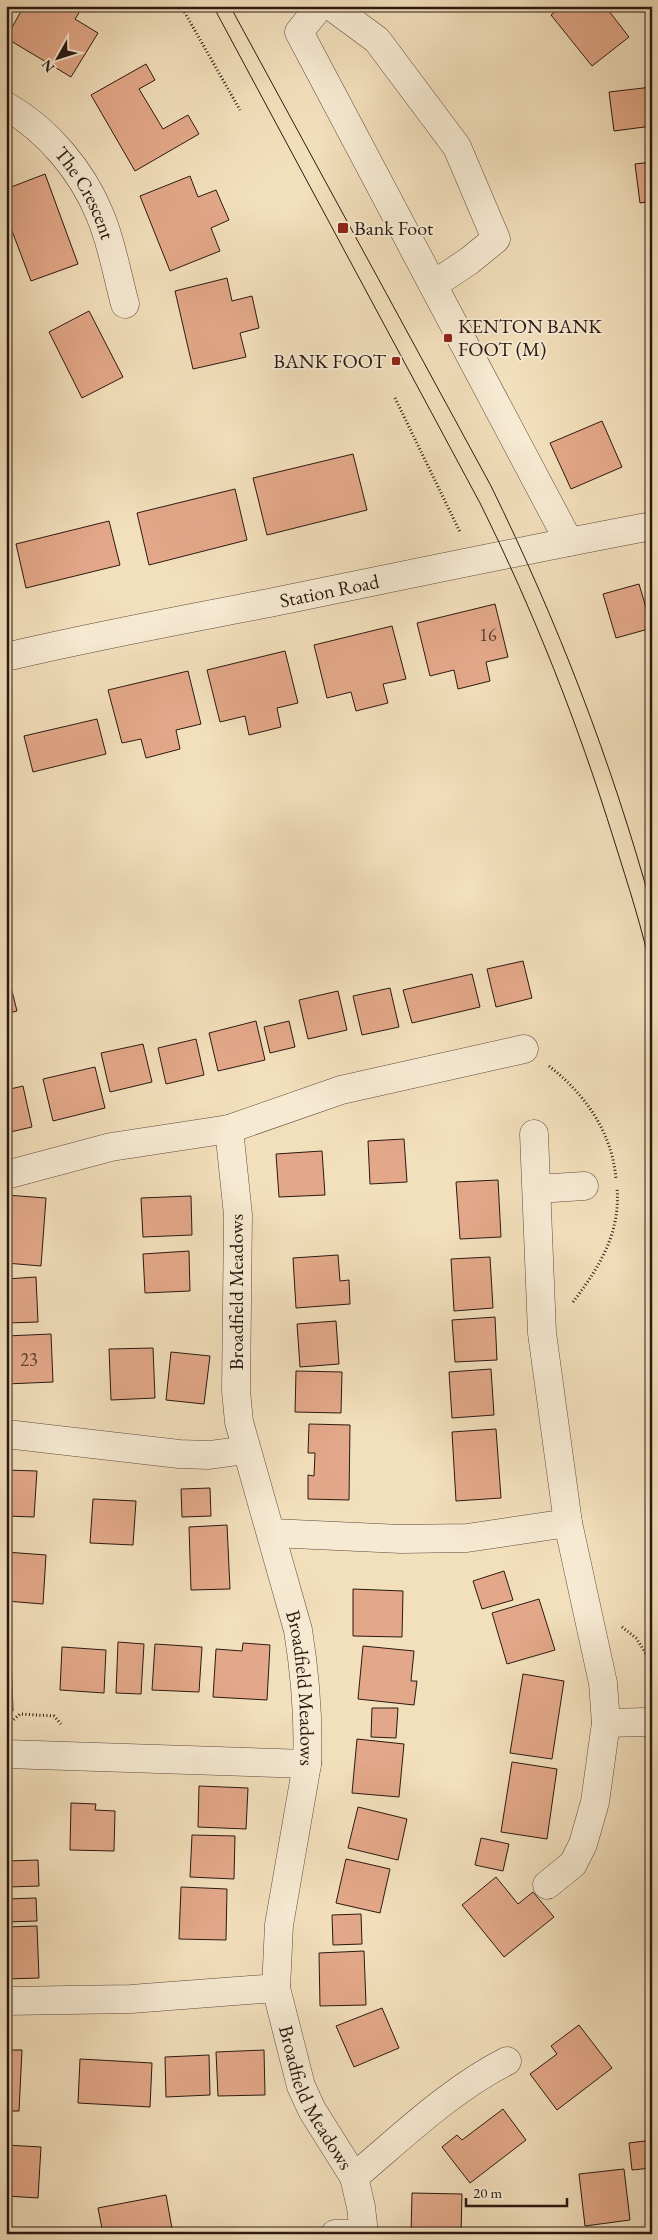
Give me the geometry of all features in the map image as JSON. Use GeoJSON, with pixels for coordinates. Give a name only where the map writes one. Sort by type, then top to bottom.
{"type":"FeatureCollection","features":[{"type":"Feature","properties":{"kind":"street"},"geometry":{"type":"LineString","coordinates":[[320,6],[299,32],[569,542]]}},
{"type":"Feature","properties":{"kind":"street"},"geometry":{"type":"LineString","coordinates":[[331,6],[377,40],[457,147],[496,239],[469,261],[433,284]]}},
{"type":"Feature","properties":{"kind":"street","name":"The Crescent"},"geometry":{"type":"LineString","coordinates":[[6,106],[20,114],[55,145],[84,182],[101,217],[125,304]]}},
{"type":"Feature","properties":{"kind":"street","name":"Station Road"},"geometry":{"type":"LineString","coordinates":[[6,657],[79,640],[652,526]]}},
{"type":"Feature","properties":{"kind":"street"},"geometry":{"type":"LineString","coordinates":[[6,1175],[111,1146],[228,1129],[341,1090],[524,1049]]}},
{"type":"Feature","properties":{"kind":"street","name":"Broadfield Meadows"},"geometry":{"type":"LineString","coordinates":[[228,1129],[238,1214],[236,1391],[239,1422],[298,1630],[303,1664],[307,1719],[307,1764],[279,1925],[276,1988],[301,2086],[312,2110],[354,2177],[359,2192],[364,2234]]}},
{"type":"Feature","properties":{"kind":"street"},"geometry":{"type":"LineString","coordinates":[[534,1134],[542,1333],[568,1523],[603,1683],[606,1722],[595,1802],[583,1844],[574,1864],[547,1885]]}},
{"type":"Feature","properties":{"kind":"street"},"geometry":{"type":"LineString","coordinates":[[537,1189],[584,1186]]}},
{"type":"Feature","properties":{"kind":"street"},"geometry":{"type":"LineString","coordinates":[[6,1434],[179,1454],[208,1455],[246,1450]]}},
{"type":"Feature","properties":{"kind":"street"},"geometry":{"type":"LineString","coordinates":[[272,1533],[401,1539],[468,1538],[568,1523]]}},
{"type":"Feature","properties":{"kind":"street"},"geometry":{"type":"LineString","coordinates":[[606,1722],[646,1722]]}},
{"type":"Feature","properties":{"kind":"street"},"geometry":{"type":"LineString","coordinates":[[6,1754],[307,1764]]}},
{"type":"Feature","properties":{"kind":"street"},"geometry":{"type":"LineString","coordinates":[[6,2001],[132,1999],[276,1988]]}},
{"type":"Feature","properties":{"kind":"street"},"geometry":{"type":"LineString","coordinates":[[354,2177],[451,2095],[475,2077],[507,2061]]}},
{"type":"Feature","properties":{"kind":"street"},"geometry":{"type":"LineString","coordinates":[[335,2234],[364,2234]]}},
{"type":"Feature","properties":{"kind":"path"},"geometry":{"type":"LineString","coordinates":[[181,6],[240,110]]}},
{"type":"Feature","properties":{"kind":"path"},"geometry":{"type":"LineString","coordinates":[[395,398],[474,560]]}},
{"type":"Feature","properties":{"kind":"building"},"geometry":{"type":"Polygon","coordinates":[[[24,6],[82,8],[75,19],[98,33],[71,77],[6,38],[24,6]]]}},
{"type":"Feature","properties":{"kind":"building"},"geometry":{"type":"Polygon","coordinates":[[[562,6],[605,6],[629,37],[592,66],[551,15],[562,6]]]}},
{"type":"Feature","properties":{"kind":"building"},"geometry":{"type":"Polygon","coordinates":[[[146,64],[155,80],[139,89],[163,129],[188,115],[199,134],[135,171],[91,95],[146,64]]]}},
{"type":"Feature","properties":{"kind":"building"},"geometry":{"type":"Polygon","coordinates":[[[652,87],[652,126],[614,131],[609,92],[652,87]]]}},
{"type":"Feature","properties":{"kind":"building"},"geometry":{"type":"Polygon","coordinates":[[[652,162],[652,201],[640,203],[635,164],[652,162]]]}},
{"type":"Feature","properties":{"kind":"building"},"geometry":{"type":"Polygon","coordinates":[[[45,174],[78,264],[31,281],[6,215],[6,189],[45,174]]]}},
{"type":"Feature","properties":{"kind":"building"},"geometry":{"type":"Polygon","coordinates":[[[190,176],[198,197],[216,190],[229,220],[211,228],[220,251],[170,271],[140,196],[190,176]]]}},
{"type":"Feature","properties":{"kind":"building"},"geometry":{"type":"Polygon","coordinates":[[[227,278],[232,301],[252,296],[259,328],[240,333],[246,357],[193,369],[175,291],[227,278]]]}},
{"type":"Feature","properties":{"kind":"building"},"geometry":{"type":"Polygon","coordinates":[[[89,311],[123,377],[82,398],[49,332],[89,311]]]}},
{"type":"Feature","properties":{"kind":"building"},"geometry":{"type":"Polygon","coordinates":[[[602,421],[622,467],[571,489],[550,443],[602,421]]]}},
{"type":"Feature","properties":{"kind":"building"},"geometry":{"type":"Polygon","coordinates":[[[353,454],[367,510],[267,535],[253,478],[353,454]]]}},
{"type":"Feature","properties":{"kind":"building"},"geometry":{"type":"Polygon","coordinates":[[[235,489],[247,540],[149,565],[137,513],[235,489]]]}},
{"type":"Feature","properties":{"kind":"building"},"geometry":{"type":"Polygon","coordinates":[[[109,521],[120,565],[26,588],[16,544],[109,521]]]}},
{"type":"Feature","properties":{"kind":"building"},"geometry":{"type":"Polygon","coordinates":[[[639,584],[652,628],[616,638],[603,594],[639,584]]]}},
{"type":"Feature","properties":{"kind":"building"},"geometry":{"type":"Polygon","coordinates":[[[495,604],[508,657],[486,662],[490,681],[458,689],[454,670],[430,676],[417,623],[495,604]]]}},
{"type":"Feature","properties":{"kind":"building"},"geometry":{"type":"Polygon","coordinates":[[[392,626],[406,679],[383,684],[388,703],[356,711],[351,692],[327,698],[314,645],[392,626]]]}},
{"type":"Feature","properties":{"kind":"building"},"geometry":{"type":"Polygon","coordinates":[[[285,651],[298,703],[277,708],[281,727],[249,735],[245,716],[220,722],[207,670],[285,651]]]}},
{"type":"Feature","properties":{"kind":"building"},"geometry":{"type":"Polygon","coordinates":[[[188,671],[201,724],[176,730],[180,749],[146,758],[141,739],[122,743],[108,690],[188,671]]]}},
{"type":"Feature","properties":{"kind":"building"},"geometry":{"type":"Polygon","coordinates":[[[97,719],[106,754],[33,772],[24,736],[97,719]]]}},
{"type":"Feature","properties":{"kind":"building"},"geometry":{"type":"Polygon","coordinates":[[[523,961],[532,998],[496,1007],[487,969],[523,961]]]}},
{"type":"Feature","properties":{"kind":"building"},"geometry":{"type":"Polygon","coordinates":[[[6,967],[17,1011],[6,1014],[6,967]]]}},
{"type":"Feature","properties":{"kind":"building"},"geometry":{"type":"Polygon","coordinates":[[[472,974],[480,1007],[412,1023],[403,990],[472,974]]]}},
{"type":"Feature","properties":{"kind":"building"},"geometry":{"type":"Polygon","coordinates":[[[390,988],[399,1027],[362,1035],[353,996],[390,988]]]}},
{"type":"Feature","properties":{"kind":"building"},"geometry":{"type":"Polygon","coordinates":[[[338,991],[347,1030],[308,1039],[299,1000],[338,991]]]}},
{"type":"Feature","properties":{"kind":"building"},"geometry":{"type":"Polygon","coordinates":[[[256,1021],[265,1060],[218,1071],[209,1033],[256,1021]]]}},
{"type":"Feature","properties":{"kind":"building"},"geometry":{"type":"Polygon","coordinates":[[[289,1021],[295,1047],[270,1053],[264,1027],[289,1021]]]}},
{"type":"Feature","properties":{"kind":"building"},"geometry":{"type":"Polygon","coordinates":[[[196,1039],[204,1075],[166,1084],[158,1048],[196,1039]]]}},
{"type":"Feature","properties":{"kind":"building"},"geometry":{"type":"Polygon","coordinates":[[[143,1044],[152,1082],[110,1092],[101,1053],[143,1044]]]}},
{"type":"Feature","properties":{"kind":"building"},"geometry":{"type":"Polygon","coordinates":[[[95,1067],[105,1108],[53,1121],[43,1079],[95,1067]]]}},
{"type":"Feature","properties":{"kind":"building"},"geometry":{"type":"Polygon","coordinates":[[[23,1086],[32,1127],[6,1133],[6,1090],[23,1086]]]}},
{"type":"Feature","properties":{"kind":"building"},"geometry":{"type":"Polygon","coordinates":[[[404,1139],[407,1182],[370,1184],[368,1141],[404,1139]]]}},
{"type":"Feature","properties":{"kind":"building"},"geometry":{"type":"Polygon","coordinates":[[[322,1151],[325,1195],[279,1197],[276,1154],[322,1151]]]}},
{"type":"Feature","properties":{"kind":"building"},"geometry":{"type":"Polygon","coordinates":[[[498,1180],[501,1237],[460,1239],[456,1182],[498,1180]]]}},
{"type":"Feature","properties":{"kind":"building"},"geometry":{"type":"Polygon","coordinates":[[[6,1195],[46,1198],[41,1266],[6,1263],[6,1195]]]}},
{"type":"Feature","properties":{"kind":"building"},"geometry":{"type":"Polygon","coordinates":[[[191,1196],[192,1235],[143,1237],[141,1198],[191,1196]]]}},
{"type":"Feature","properties":{"kind":"building"},"geometry":{"type":"Polygon","coordinates":[[[189,1251],[190,1291],[145,1293],[143,1254],[189,1251]]]}},
{"type":"Feature","properties":{"kind":"building"},"geometry":{"type":"Polygon","coordinates":[[[338,1255],[340,1281],[349,1280],[350,1304],[296,1308],[293,1258],[338,1255]]]}},
{"type":"Feature","properties":{"kind":"building"},"geometry":{"type":"Polygon","coordinates":[[[490,1257],[493,1308],[454,1311],[451,1259],[490,1257]]]}},
{"type":"Feature","properties":{"kind":"building"},"geometry":{"type":"Polygon","coordinates":[[[36,1277],[38,1322],[6,1323],[6,1279],[36,1277]]]}},
{"type":"Feature","properties":{"kind":"building"},"geometry":{"type":"Polygon","coordinates":[[[495,1317],[497,1360],[455,1362],[452,1320],[495,1317]]]}},
{"type":"Feature","properties":{"kind":"building"},"geometry":{"type":"Polygon","coordinates":[[[336,1321],[339,1364],[300,1367],[297,1324],[336,1321]]]}},
{"type":"Feature","properties":{"kind":"building"},"geometry":{"type":"Polygon","coordinates":[[[51,1334],[53,1382],[6,1384],[6,1336],[51,1334]]]}},
{"type":"Feature","properties":{"kind":"building"},"geometry":{"type":"Polygon","coordinates":[[[153,1348],[155,1398],[111,1400],[109,1349],[153,1348]]]}},
{"type":"Feature","properties":{"kind":"building"},"geometry":{"type":"Polygon","coordinates":[[[171,1352],[210,1356],[204,1404],[166,1400],[171,1352]]]}},
{"type":"Feature","properties":{"kind":"building"},"geometry":{"type":"Polygon","coordinates":[[[491,1369],[494,1415],[452,1418],[449,1372],[491,1369]]]}},
{"type":"Feature","properties":{"kind":"building"},"geometry":{"type":"Polygon","coordinates":[[[296,1371],[342,1372],[341,1413],[295,1412],[296,1371]]]}},
{"type":"Feature","properties":{"kind":"building"},"geometry":{"type":"Polygon","coordinates":[[[309,1424],[350,1425],[349,1500],[308,1499],[308,1475],[314,1476],[315,1453],[308,1453],[309,1424]]]}},
{"type":"Feature","properties":{"kind":"building"},"geometry":{"type":"Polygon","coordinates":[[[496,1429],[501,1498],[456,1501],[452,1432],[496,1429]]]}},
{"type":"Feature","properties":{"kind":"building"},"geometry":{"type":"Polygon","coordinates":[[[6,1470],[37,1471],[34,1517],[6,1516],[6,1470]]]}},
{"type":"Feature","properties":{"kind":"building"},"geometry":{"type":"Polygon","coordinates":[[[210,1488],[211,1516],[182,1517],[181,1489],[210,1488]]]}},
{"type":"Feature","properties":{"kind":"building"},"geometry":{"type":"Polygon","coordinates":[[[93,1499],[136,1501],[133,1545],[90,1543],[93,1499]]]}},
{"type":"Feature","properties":{"kind":"building"},"geometry":{"type":"Polygon","coordinates":[[[227,1525],[230,1589],[191,1590],[189,1527],[227,1525]]]}},
{"type":"Feature","properties":{"kind":"building"},"geometry":{"type":"Polygon","coordinates":[[[6,1552],[46,1555],[43,1604],[6,1601],[6,1552]]]}},
{"type":"Feature","properties":{"kind":"building"},"geometry":{"type":"Polygon","coordinates":[[[504,1571],[513,1600],[482,1609],[473,1581],[504,1571]]]}},
{"type":"Feature","properties":{"kind":"building"},"geometry":{"type":"Polygon","coordinates":[[[353,1589],[403,1591],[402,1637],[353,1636],[353,1589]]]}},
{"type":"Feature","properties":{"kind":"building"},"geometry":{"type":"Polygon","coordinates":[[[539,1599],[555,1650],[507,1664],[492,1613],[539,1599]]]}},
{"type":"Feature","properties":{"kind":"building"},"geometry":{"type":"Polygon","coordinates":[[[118,1642],[144,1644],[141,1694],[116,1693],[118,1642]]]}},
{"type":"Feature","properties":{"kind":"building"},"geometry":{"type":"Polygon","coordinates":[[[243,1643],[270,1645],[267,1700],[213,1697],[216,1649],[242,1651],[243,1643]]]}},
{"type":"Feature","properties":{"kind":"building"},"geometry":{"type":"Polygon","coordinates":[[[155,1644],[202,1647],[199,1692],[152,1690],[155,1644]]]}},
{"type":"Feature","properties":{"kind":"building"},"geometry":{"type":"Polygon","coordinates":[[[363,1646],[414,1651],[411,1681],[417,1681],[414,1705],[358,1699],[363,1646]]]}},
{"type":"Feature","properties":{"kind":"building"},"geometry":{"type":"Polygon","coordinates":[[[62,1647],[106,1650],[104,1693],[60,1690],[62,1647]]]}},
{"type":"Feature","properties":{"kind":"building"},"geometry":{"type":"Polygon","coordinates":[[[11,1658],[13,1711],[6,1711],[6,1659],[11,1658]]]}},
{"type":"Feature","properties":{"kind":"building"},"geometry":{"type":"Polygon","coordinates":[[[523,1674],[564,1681],[552,1759],[510,1753],[523,1674]]]}},
{"type":"Feature","properties":{"kind":"building"},"geometry":{"type":"Polygon","coordinates":[[[372,1708],[398,1708],[396,1738],[371,1737],[372,1708]]]}},
{"type":"Feature","properties":{"kind":"building"},"geometry":{"type":"Polygon","coordinates":[[[357,1739],[404,1744],[399,1797],[352,1793],[357,1739]]]}},
{"type":"Feature","properties":{"kind":"building"},"geometry":{"type":"Polygon","coordinates":[[[512,1762],[557,1769],[547,1839],[501,1832],[512,1762]]]}},
{"type":"Feature","properties":{"kind":"building"},"geometry":{"type":"Polygon","coordinates":[[[199,1786],[248,1788],[246,1829],[198,1827],[199,1786]]]}},
{"type":"Feature","properties":{"kind":"building"},"geometry":{"type":"Polygon","coordinates":[[[6,1798],[9,1798],[12,1853],[6,1854],[6,1798]]]}},
{"type":"Feature","properties":{"kind":"building"},"geometry":{"type":"Polygon","coordinates":[[[71,1803],[96,1804],[95,1810],[115,1811],[114,1851],[70,1850],[71,1803]]]}},
{"type":"Feature","properties":{"kind":"building"},"geometry":{"type":"Polygon","coordinates":[[[358,1807],[407,1819],[398,1860],[348,1848],[358,1807]]]}},
{"type":"Feature","properties":{"kind":"building"},"geometry":{"type":"Polygon","coordinates":[[[192,1835],[235,1836],[234,1879],[190,1877],[192,1835]]]}},
{"type":"Feature","properties":{"kind":"building"},"geometry":{"type":"Polygon","coordinates":[[[481,1838],[509,1844],[503,1871],[475,1865],[481,1838]]]}},
{"type":"Feature","properties":{"kind":"building"},"geometry":{"type":"Polygon","coordinates":[[[346,1859],[390,1869],[380,1913],[336,1903],[346,1859]]]}},
{"type":"Feature","properties":{"kind":"building"},"geometry":{"type":"Polygon","coordinates":[[[38,1860],[39,1886],[7,1887],[6,1861],[38,1860]]]}},
{"type":"Feature","properties":{"kind":"building"},"geometry":{"type":"Polygon","coordinates":[[[496,1877],[518,1904],[533,1892],[554,1917],[504,1957],[462,1905],[496,1877]]]}},
{"type":"Feature","properties":{"kind":"building"},"geometry":{"type":"Polygon","coordinates":[[[181,1887],[227,1889],[226,1940],[179,1939],[181,1887]]]}},
{"type":"Feature","properties":{"kind":"building"},"geometry":{"type":"Polygon","coordinates":[[[36,1898],[37,1921],[6,1922],[6,1899],[36,1898]]]}},
{"type":"Feature","properties":{"kind":"building"},"geometry":{"type":"Polygon","coordinates":[[[361,1914],[362,1944],[333,1945],[332,1915],[361,1914]]]}},
{"type":"Feature","properties":{"kind":"building"},"geometry":{"type":"Polygon","coordinates":[[[37,1926],[39,1978],[6,1979],[6,1927],[37,1926]]]}},
{"type":"Feature","properties":{"kind":"building"},"geometry":{"type":"Polygon","coordinates":[[[364,1951],[366,2005],[320,2006],[319,1953],[364,1951]]]}},
{"type":"Feature","properties":{"kind":"building"},"geometry":{"type":"Polygon","coordinates":[[[382,2008],[399,2048],[354,2067],[336,2026],[382,2008]]]}},
{"type":"Feature","properties":{"kind":"building"},"geometry":{"type":"Polygon","coordinates":[[[579,2025],[612,2068],[557,2110],[530,2074],[557,2054],[551,2046],[579,2025]]]}},
{"type":"Feature","properties":{"kind":"building"},"geometry":{"type":"Polygon","coordinates":[[[6,2050],[22,2050],[19,2111],[6,2111],[6,2050]]]}},
{"type":"Feature","properties":{"kind":"building"},"geometry":{"type":"Polygon","coordinates":[[[264,2050],[265,2095],[218,2096],[216,2052],[264,2050]]]}},
{"type":"Feature","properties":{"kind":"building"},"geometry":{"type":"Polygon","coordinates":[[[209,2055],[210,2095],[166,2097],[165,2057],[209,2055]]]}},
{"type":"Feature","properties":{"kind":"building"},"geometry":{"type":"Polygon","coordinates":[[[80,2059],[152,2063],[150,2107],[78,2103],[80,2059]]]}},
{"type":"Feature","properties":{"kind":"building"},"geometry":{"type":"Polygon","coordinates":[[[503,2109],[526,2140],[470,2183],[442,2147],[457,2135],[462,2140],[503,2109]]]}},
{"type":"Feature","properties":{"kind":"building"},"geometry":{"type":"Polygon","coordinates":[[[652,2140],[652,2168],[632,2170],[629,2143],[652,2140]]]}},
{"type":"Feature","properties":{"kind":"building"},"geometry":{"type":"Polygon","coordinates":[[[6,2145],[41,2147],[38,2198],[6,2196],[6,2145]]]}},
{"type":"Feature","properties":{"kind":"building"},"geometry":{"type":"Polygon","coordinates":[[[624,2169],[630,2220],[585,2226],[579,2174],[624,2169]]]}},
{"type":"Feature","properties":{"kind":"building"},"geometry":{"type":"Polygon","coordinates":[[[412,2193],[462,2194],[461,2234],[411,2234],[412,2193]]]}},
{"type":"Feature","properties":{"kind":"building"},"geometry":{"type":"Polygon","coordinates":[[[166,2195],[173,2234],[103,2234],[98,2208],[166,2195]]]}},
{"type":"Feature","properties":{"kind":"tram line"},"geometry":{"type":"LineString","coordinates":[[213,6],[480,503],[519,585],[554,669],[600,797],[630,891],[652,975]]}},
{"type":"Feature","properties":{"kind":"tram line"},"geometry":{"type":"LineString","coordinates":[[230,6],[491,486],[515,537],[561,641],[601,746],[652,908]]}},
{"type":"Feature","properties":{"kind":"place","name":"Bank Foot"},"geometry":{"type":"Point","coordinates":[343,228]}},
{"type":"Feature","properties":{"kind":"place","name":"KENTON BANK FOOT (M)"},"geometry":{"type":"Point","coordinates":[448,338]}},
{"type":"Feature","properties":{"kind":"place","name":"BANK FOOT"},"geometry":{"type":"Point","coordinates":[396,361]}}]}
